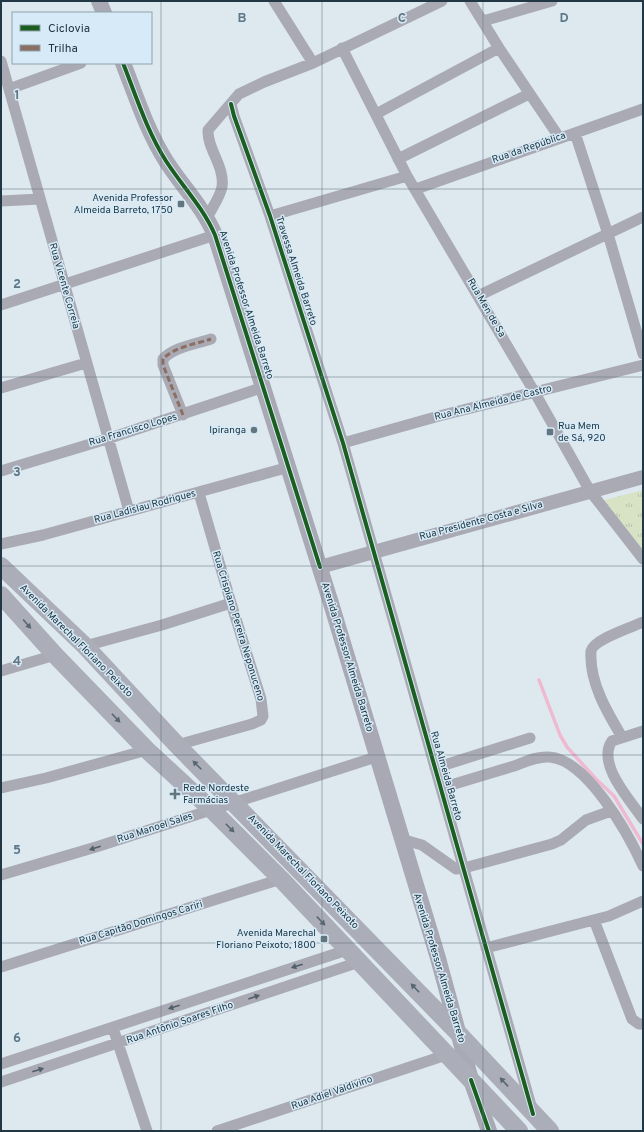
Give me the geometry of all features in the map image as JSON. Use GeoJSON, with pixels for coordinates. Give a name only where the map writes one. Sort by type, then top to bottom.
{"type":"FeatureCollection","features":[{"type":"Feature","properties":{"kind":"main road"},"geometry":{"type":"LineString","coordinates":[[99,1],[104,12]]}},
{"type":"Feature","properties":{"kind":"main road","name":"Avenida Professor Almeida Barreto"},"geometry":{"type":"LineString","coordinates":[[123,64],[154,140],[167,162],[208,218],[215,235],[320,567],[460,1034],[471,1080],[489,1131]]}},
{"type":"Feature","properties":{"kind":"main road","name":"Avenida Marechal Floriano Peixoto"},"geometry":{"type":"LineString","coordinates":[[1,566],[85,646],[177,745],[235,802],[460,1034],[550,1131]]}},
{"type":"Feature","properties":{"kind":"main road","name":"Avenida Marechal Floriano Peixoto"},"geometry":{"type":"LineString","coordinates":[[1,595],[55,655],[147,750],[212,810],[281,879],[519,1131]]}},
{"type":"Feature","properties":{"kind":"street"},"geometry":{"type":"LineString","coordinates":[[274,1],[313,63]]}},
{"type":"Feature","properties":{"kind":"street"},"geometry":{"type":"LineString","coordinates":[[208,218],[222,188],[222,177],[210,143],[208,130],[239,94],[264,82],[313,63],[442,1]]}},
{"type":"Feature","properties":{"kind":"street"},"geometry":{"type":"LineString","coordinates":[[470,1],[529,94],[559,137]]}},
{"type":"Feature","properties":{"kind":"street"},"geometry":{"type":"LineString","coordinates":[[483,21],[552,1]]}},
{"type":"Feature","properties":{"kind":"street","name":"Rua Men de Sa"},"geometry":{"type":"LineString","coordinates":[[342,48],[407,176],[416,188],[590,491],[643,559]]}},
{"type":"Feature","properties":{"kind":"street"},"geometry":{"type":"LineString","coordinates":[[376,114],[499,48]]}},
{"type":"Feature","properties":{"kind":"street","name":"Rua Vicente Correia"},"geometry":{"type":"LineString","coordinates":[[1,61],[128,511]]}},
{"type":"Feature","properties":{"kind":"street"},"geometry":{"type":"LineString","coordinates":[[10,89],[78,64]]}},
{"type":"Feature","properties":{"kind":"street"},"geometry":{"type":"LineString","coordinates":[[398,159],[529,94]]}},
{"type":"Feature","properties":{"kind":"street","name":"Travessa Almeida Barreto"},"geometry":{"type":"LineString","coordinates":[[231,104],[270,216],[343,443]]}},
{"type":"Feature","properties":{"kind":"street","name":"Rua da República"},"geometry":{"type":"LineString","coordinates":[[416,188],[643,109]]}},
{"type":"Feature","properties":{"kind":"street"},"geometry":{"type":"LineString","coordinates":[[575,133],[608,234],[643,354]]}},
{"type":"Feature","properties":{"kind":"street"},"geometry":{"type":"LineString","coordinates":[[270,216],[407,176]]}},
{"type":"Feature","properties":{"kind":"street"},"geometry":{"type":"LineString","coordinates":[[1,201],[40,199]]}},
{"type":"Feature","properties":{"kind":"street"},"geometry":{"type":"LineString","coordinates":[[478,296],[643,217]]}},
{"type":"Feature","properties":{"kind":"street"},"geometry":{"type":"LineString","coordinates":[[1,305],[215,235]]}},
{"type":"Feature","properties":{"kind":"street"},"geometry":{"type":"LineString","coordinates":[[183,414],[163,365],[163,359],[167,355],[181,349],[211,339]]}},
{"type":"Feature","properties":{"kind":"street"},"geometry":{"type":"LineString","coordinates":[[1,388],[86,363]]}},
{"type":"Feature","properties":{"kind":"street","name":"Rua Ana Almeida de Castro"},"geometry":{"type":"LineString","coordinates":[[343,443],[439,416],[643,365]]}},
{"type":"Feature","properties":{"kind":"street","name":"Rua Francisco Lopes"},"geometry":{"type":"LineString","coordinates":[[1,471],[107,439],[264,388]]}},
{"type":"Feature","properties":{"kind":"street","name":"Rua Almeida Barreto"},"geometry":{"type":"LineString","coordinates":[[343,443],[533,1114]]}},
{"type":"Feature","properties":{"kind":"street","name":"Rua Ladislau Rodrigues"},"geometry":{"type":"LineString","coordinates":[[1,544],[43,535],[289,467]]}},
{"type":"Feature","properties":{"kind":"street","name":"Rua Presidente Costa e Silva"},"geometry":{"type":"LineString","coordinates":[[320,567],[643,477]]}},
{"type":"Feature","properties":{"kind":"street","name":"Rua Crispiano Pereira Neponuceno"},"geometry":{"type":"LineString","coordinates":[[177,745],[252,724],[263,716],[261,698],[231,603],[199,493]]}},
{"type":"Feature","properties":{"kind":"street"},"geometry":{"type":"LineString","coordinates":[[85,646],[162,625],[231,603]]}},
{"type":"Feature","properties":{"kind":"street"},"geometry":{"type":"LineString","coordinates":[[622,737],[601,699],[595,680],[591,652],[592,647],[599,642],[643,622]]}},
{"type":"Feature","properties":{"kind":"street"},"geometry":{"type":"LineString","coordinates":[[1,671],[55,655]]}},
{"type":"Feature","properties":{"kind":"street"},"geometry":{"type":"LineString","coordinates":[[643,731],[622,737],[610,743],[607,756],[608,764],[619,784],[643,819]]}},
{"type":"Feature","properties":{"kind":"street"},"geometry":{"type":"LineString","coordinates":[[435,768],[530,738]]}},
{"type":"Feature","properties":{"kind":"street"},"geometry":{"type":"LineString","coordinates":[[1,788],[46,778],[147,750]]}},
{"type":"Feature","properties":{"kind":"street","name":"Rua Manoel Sales"},"geometry":{"type":"LineString","coordinates":[[1,875],[96,847],[376,756]]}},
{"type":"Feature","properties":{"kind":"street"},"geometry":{"type":"LineString","coordinates":[[441,788],[541,757],[560,759],[582,774],[597,789],[643,866]]}},
{"type":"Feature","properties":{"kind":"street"},"geometry":{"type":"LineString","coordinates":[[401,839],[422,845],[456,869],[464,868],[552,844],[561,840],[586,820],[611,811]]}},
{"type":"Feature","properties":{"kind":"street","name":"Rua Capitão Domingos Cariri"},"geometry":{"type":"LineString","coordinates":[[1,967],[281,879]]}},
{"type":"Feature","properties":{"kind":"street"},"geometry":{"type":"LineString","coordinates":[[486,948],[594,920],[623,911],[643,901]]}},
{"type":"Feature","properties":{"kind":"street"},"geometry":{"type":"LineString","coordinates":[[594,920],[632,1019],[639,1024],[643,1024]]}},
{"type":"Feature","properties":{"kind":"street","name":"Rua Antônio Soares Filho"},"geometry":{"type":"LineString","coordinates":[[1,1064],[113,1028],[353,956]]}},
{"type":"Feature","properties":{"kind":"street","name":"Rua Antônio Soares Filho"},"geometry":{"type":"LineString","coordinates":[[1,1082],[118,1044],[353,956]]}},
{"type":"Feature","properties":{"kind":"street"},"geometry":{"type":"LineString","coordinates":[[113,1028],[146,1131]]}},
{"type":"Feature","properties":{"kind":"street","name":"Rua Adiel Valdivino"},"geometry":{"type":"LineString","coordinates":[[218,1131],[446,1055]]}},
{"type":"Feature","properties":{"kind":"green space"},"geometry":{"type":"Polygon","coordinates":[[[643,490],[643,562],[597,502],[643,490]]]}},
{"type":"Feature","properties":{"kind":"waterway"},"geometry":{"type":"LineString","coordinates":[[539,680],[560,735],[567,747],[596,779],[614,796],[643,844]]}},
{"type":"Feature","properties":{"kind":"marked path"},"geometry":{"type":"LineString","coordinates":[[183,415],[163,365],[163,359],[186,346],[211,339]]}},
{"type":"Feature","properties":{"kind":"cycle path"},"geometry":{"type":"LineString","coordinates":[[123,64],[142,113],[159,150],[205,215],[215,235],[320,567]]}},
{"type":"Feature","properties":{"kind":"cycle path"},"geometry":{"type":"LineString","coordinates":[[231,104],[270,216],[343,443],[533,1114]]}},
{"type":"Feature","properties":{"kind":"cycle path"},"geometry":{"type":"LineString","coordinates":[[471,1080],[489,1131]]}},
{"type":"Feature","properties":{"kind":"place","name":"Avenida Professor Almeida Barreto, 1750"},"geometry":{"type":"Point","coordinates":[181,204]}},
{"type":"Feature","properties":{"kind":"place","name":"Ipiranga"},"geometry":{"type":"Point","coordinates":[254,430]}},
{"type":"Feature","properties":{"kind":"place","name":"Rua Mem de Sá, 920"},"geometry":{"type":"Point","coordinates":[550,432]}},
{"type":"Feature","properties":{"kind":"place","name":"Rede Nordeste Farmácias"},"geometry":{"type":"Point","coordinates":[175,794]}},
{"type":"Feature","properties":{"kind":"place","name":"Avenida Marechal Floriano Peixoto, 1800"},"geometry":{"type":"Point","coordinates":[324,939]}}]}
